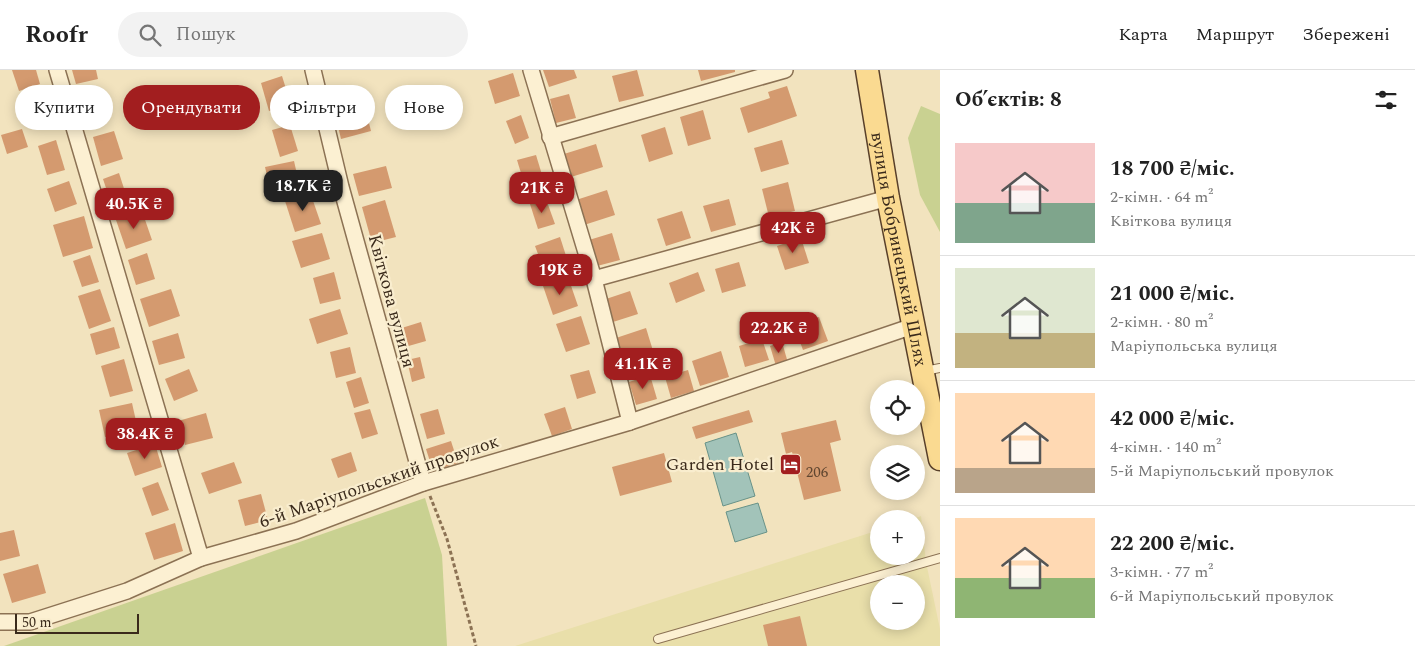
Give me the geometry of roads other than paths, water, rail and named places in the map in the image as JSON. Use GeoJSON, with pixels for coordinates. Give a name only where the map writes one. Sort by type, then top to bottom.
{"type":"FeatureCollection","features":[{"type":"Feature","properties":{"kind":"main road","name":"вулиця Бобринецький Шлях"},"geometry":{"type":"LineString","coordinates":[[867,70],[888,198],[913,326],[932,370],[940,459]]}},
{"type":"Feature","properties":{"kind":"street"},"geometry":{"type":"LineString","coordinates":[[57,70],[201,558]]}},
{"type":"Feature","properties":{"kind":"street","name":"Квіткова вулиця"},"geometry":{"type":"LineString","coordinates":[[313,70],[341,186],[422,482]]}},
{"type":"Feature","properties":{"kind":"street"},"geometry":{"type":"LineString","coordinates":[[532,70],[550,137],[594,279],[630,422]]}},
{"type":"Feature","properties":{"kind":"street"},"geometry":{"type":"LineString","coordinates":[[550,137],[785,70]]}},
{"type":"Feature","properties":{"kind":"street"},"geometry":{"type":"LineString","coordinates":[[594,279],[888,198]]}},
{"type":"Feature","properties":{"kind":"street","name":"6-й Маріупольський провулок"},"geometry":{"type":"LineString","coordinates":[[0,622],[30,622],[127,591],[201,558],[296,531],[422,482],[630,422],[913,326]]}},
{"type":"Feature","properties":{"kind":"lane"},"geometry":{"type":"LineString","coordinates":[[658,639],[940,558]]}},
{"type":"Feature","properties":{"kind":"water"},"geometry":{"type":"Polygon","coordinates":[[[736,433],[755,496],[723,506],[705,443],[736,433]]]}},
{"type":"Feature","properties":{"kind":"water"},"geometry":{"type":"Polygon","coordinates":[[[758,503],[767,532],[735,542],[726,512],[758,503]]]}},
{"type":"Feature","properties":{"kind":"place","name":"Garden Hotel"},"geometry":{"type":"Point","coordinates":[790,464]}}]}
